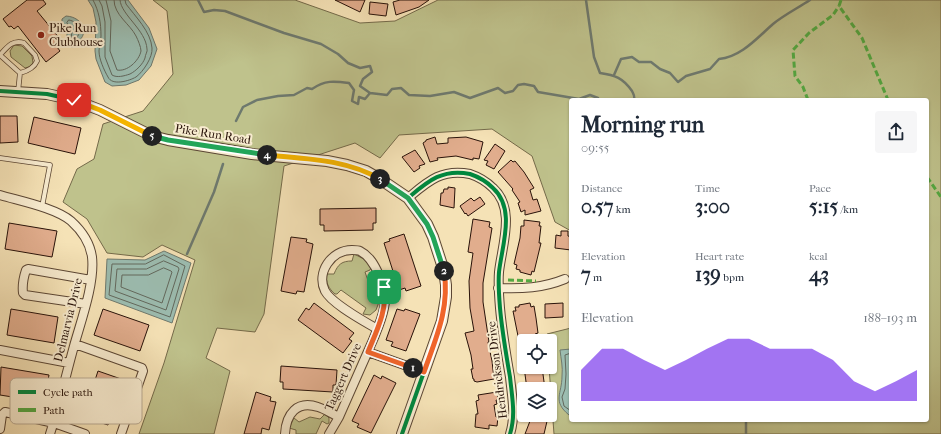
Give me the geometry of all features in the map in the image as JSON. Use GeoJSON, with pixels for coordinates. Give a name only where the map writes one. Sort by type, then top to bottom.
{"type":"FeatureCollection","features":[{"type":"Feature","properties":{"kind":"street","name":"Pike Run Road"},"geometry":{"type":"LineString","coordinates":[[0,91],[47,94],[86,103],[152,136],[168,140],[252,154],[328,161],[347,165],[371,174],[408,198],[427,224],[433,237],[444,271],[446,297],[442,321],[402,434]]}},
{"type":"Feature","properties":{"kind":"street","name":"Hendrickson Drive"},"geometry":{"type":"LineString","coordinates":[[408,198],[435,177],[453,173],[468,174],[486,182],[497,191],[504,204],[506,229],[499,271],[498,288],[500,313],[514,408],[513,424],[510,434]]}},
{"type":"Feature","properties":{"kind":"street","name":"Delmarvia Drive"},"geometry":{"type":"LineString","coordinates":[[0,195],[56,212],[70,220],[79,229],[90,249],[92,266],[91,280],[66,378]]}},
{"type":"Feature","properties":{"kind":"street","name":"Taggert Drive"},"geometry":{"type":"LineString","coordinates":[[330,434],[339,417],[377,329],[384,307],[385,293],[384,287],[375,267],[368,257],[359,250],[348,250],[337,254],[329,260],[324,267],[322,279],[325,292],[334,301],[377,329]]}},
{"type":"Feature","properties":{"kind":"street"},"geometry":{"type":"LineString","coordinates":[[86,304],[25,295],[22,293],[25,272],[28,269],[91,280]]}},
{"type":"Feature","properties":{"kind":"street"},"geometry":{"type":"LineString","coordinates":[[498,288],[524,289],[542,287],[565,279]]}},
{"type":"Feature","properties":{"kind":"street"},"geometry":{"type":"LineString","coordinates":[[75,344],[142,368],[143,371],[141,378]]}},
{"type":"Feature","properties":{"kind":"street"},"geometry":{"type":"LineString","coordinates":[[0,350],[70,363]]}},
{"type":"Feature","properties":{"kind":"street"},"geometry":{"type":"LineString","coordinates":[[368,352],[424,372]]}},
{"type":"Feature","properties":{"kind":"street"},"geometry":{"type":"LineString","coordinates":[[285,434],[286,425],[292,412],[305,406],[310,405],[320,407],[339,417]]}},
{"type":"Feature","properties":{"kind":"street"},"geometry":{"type":"LineString","coordinates":[[0,429],[3,413],[10,413]]}},
{"type":"Feature","properties":{"kind":"street","name":"Delmarvia Drive"},"geometry":{"type":"LineString","coordinates":[[50,434],[54,424]]}},
{"type":"Feature","properties":{"kind":"street"},"geometry":{"type":"LineString","coordinates":[[57,424],[85,434]]}},
{"type":"Feature","properties":{"kind":"street"},"geometry":{"type":"LineString","coordinates":[[122,434],[125,424]]}},
{"type":"Feature","properties":{"kind":"lane"},"geometry":{"type":"LineString","coordinates":[[15,42],[24,43],[35,55],[37,61],[36,65],[30,70],[20,73],[0,55],[9,45],[15,42]]}},
{"type":"Feature","properties":{"kind":"lane"},"geometry":{"type":"LineString","coordinates":[[18,93],[20,73]]}},
{"type":"Feature","properties":{"kind":"lane"},"geometry":{"type":"LineString","coordinates":[[0,158],[50,165],[42,208]]}},
{"type":"Feature","properties":{"kind":"green space"},"geometry":{"type":"Polygon","coordinates":[[[153,0],[295,0],[360,23],[395,21],[438,0],[941,0],[941,434],[554,434],[553,422],[557,422],[557,382],[550,382],[550,374],[557,374],[557,334],[547,334],[569,328],[569,422],[929,422],[929,98],[569,98],[569,230],[555,222],[532,156],[492,129],[399,135],[380,158],[355,143],[284,166],[264,314],[255,332],[217,328],[206,358],[230,371],[214,434],[139,434],[164,363],[195,260],[162,245],[143,257],[107,253],[87,219],[63,202],[77,169],[94,159],[103,124],[143,111],[173,74],[167,11],[153,0]]]}},
{"type":"Feature","properties":{"kind":"green space"},"geometry":{"type":"Polygon","coordinates":[[[14,45],[22,46],[32,56],[33,63],[29,67],[25,68],[11,57],[10,51],[14,45]]]}},
{"type":"Feature","properties":{"kind":"green space"},"geometry":{"type":"Polygon","coordinates":[[[354,254],[364,259],[371,267],[370,270],[365,272],[372,292],[371,299],[379,302],[376,310],[370,315],[363,314],[366,308],[341,290],[335,294],[329,288],[327,283],[327,274],[334,274],[341,264],[352,261],[354,254]]]}},
{"type":"Feature","properties":{"kind":"green space"},"geometry":{"type":"Polygon","coordinates":[[[325,414],[329,418],[329,423],[327,424],[322,421],[316,434],[296,434],[296,430],[289,428],[294,418],[299,422],[310,417],[320,419],[325,414]]]}},
{"type":"Feature","properties":{"kind":"water"},"geometry":{"type":"Polygon","coordinates":[[[88,0],[128,0],[149,28],[157,49],[151,66],[139,80],[126,85],[112,86],[105,82],[96,59],[96,22],[93,8],[88,0]]]}},
{"type":"Feature","properties":{"kind":"water"},"geometry":{"type":"Polygon","coordinates":[[[66,16],[77,20],[83,27],[84,32],[79,41],[74,44],[74,47],[71,47],[66,42],[67,31],[62,24],[62,19],[66,16]]]}},
{"type":"Feature","properties":{"kind":"water"},"geometry":{"type":"Polygon","coordinates":[[[164,251],[191,263],[172,323],[105,298],[107,259],[145,260],[164,251]]]}},
{"type":"Feature","properties":{"kind":"water"},"geometry":{"type":"Polygon","coordinates":[[[569,349],[569,415],[561,406],[559,401],[562,382],[560,350],[569,349]]]}},
{"type":"Feature","properties":{"kind":"building","name":"Pike Run Clubhouse"},"geometry":{"type":"Polygon","coordinates":[[[27,0],[43,0],[46,4],[37,11],[60,39],[54,43],[60,51],[46,62],[18,26],[14,29],[11,26],[9,27],[3,19],[27,0]]]}},
{"type":"Feature","properties":{"kind":"building"},"geometry":{"type":"Polygon","coordinates":[[[335,0],[365,0],[360,12],[335,0]]]}},
{"type":"Feature","properties":{"kind":"building"},"geometry":{"type":"Polygon","coordinates":[[[400,0],[429,0],[419,7],[396,15],[393,2],[400,0]]]}},
{"type":"Feature","properties":{"kind":"building"},"geometry":{"type":"Polygon","coordinates":[[[370,2],[388,4],[386,16],[369,14],[370,2]]]}},
{"type":"Feature","properties":{"kind":"building"},"geometry":{"type":"Polygon","coordinates":[[[0,116],[17,116],[18,142],[0,143],[0,116]]]}},
{"type":"Feature","properties":{"kind":"building"},"geometry":{"type":"Polygon","coordinates":[[[34,117],[81,128],[75,154],[28,143],[34,117]]]}},
{"type":"Feature","properties":{"kind":"building"},"geometry":{"type":"Polygon","coordinates":[[[435,137],[437,144],[448,143],[448,138],[466,137],[483,142],[479,159],[473,158],[473,160],[456,156],[437,158],[438,160],[430,162],[423,143],[426,140],[435,137]]]}},
{"type":"Feature","properties":{"kind":"building"},"geometry":{"type":"Polygon","coordinates":[[[495,144],[505,151],[494,169],[486,165],[488,161],[484,160],[495,144]]]}},
{"type":"Feature","properties":{"kind":"building"},"geometry":{"type":"Polygon","coordinates":[[[415,150],[425,164],[419,166],[420,168],[414,172],[402,157],[415,150]]]}},
{"type":"Feature","properties":{"kind":"building"},"geometry":{"type":"Polygon","coordinates":[[[511,160],[513,162],[515,161],[534,188],[530,190],[533,200],[537,199],[541,211],[525,215],[525,210],[521,212],[518,203],[520,202],[512,190],[513,189],[498,172],[511,160]]]}},
{"type":"Feature","properties":{"kind":"building"},"geometry":{"type":"Polygon","coordinates":[[[448,187],[455,188],[454,208],[440,205],[441,193],[443,193],[444,189],[448,189],[448,187]]]}},
{"type":"Feature","properties":{"kind":"building"},"geometry":{"type":"Polygon","coordinates":[[[480,197],[485,204],[468,216],[466,213],[465,214],[460,206],[471,198],[474,201],[480,197]]]}},
{"type":"Feature","properties":{"kind":"building"},"geometry":{"type":"Polygon","coordinates":[[[376,208],[376,223],[373,223],[373,230],[324,231],[324,225],[320,225],[320,209],[376,208]]]}},
{"type":"Feature","properties":{"kind":"building"},"geometry":{"type":"Polygon","coordinates":[[[473,219],[490,222],[489,227],[492,228],[483,283],[483,302],[494,379],[477,382],[473,379],[471,355],[465,333],[474,331],[470,308],[469,281],[473,253],[468,252],[473,219]]]}},
{"type":"Feature","properties":{"kind":"building"},"geometry":{"type":"Polygon","coordinates":[[[524,220],[540,222],[539,226],[541,226],[539,243],[541,243],[534,272],[532,271],[531,275],[520,272],[520,270],[516,269],[517,265],[514,264],[521,226],[524,226],[524,220]]]}},
{"type":"Feature","properties":{"kind":"building"},"geometry":{"type":"Polygon","coordinates":[[[9,223],[57,231],[52,257],[5,249],[9,223]]]}},
{"type":"Feature","properties":{"kind":"building"},"geometry":{"type":"Polygon","coordinates":[[[561,231],[568,231],[569,250],[555,248],[556,235],[561,236],[561,231]]]}},
{"type":"Feature","properties":{"kind":"building"},"geometry":{"type":"Polygon","coordinates":[[[404,234],[421,286],[406,291],[405,288],[399,290],[384,243],[390,241],[389,239],[404,234]]]}},
{"type":"Feature","properties":{"kind":"building"},"geometry":{"type":"Polygon","coordinates":[[[291,237],[307,239],[306,242],[313,244],[304,292],[297,291],[296,294],[281,291],[291,237]]]}},
{"type":"Feature","properties":{"kind":"building"},"geometry":{"type":"Polygon","coordinates":[[[314,303],[354,333],[349,339],[352,341],[343,353],[298,320],[306,308],[309,310],[314,303]]]}},
{"type":"Feature","properties":{"kind":"building"},"geometry":{"type":"Polygon","coordinates":[[[530,303],[531,307],[534,306],[538,333],[518,334],[513,311],[516,311],[515,307],[519,307],[519,305],[530,303]]]}},
{"type":"Feature","properties":{"kind":"building"},"geometry":{"type":"Polygon","coordinates":[[[563,303],[563,317],[545,318],[545,304],[563,303]]]}},
{"type":"Feature","properties":{"kind":"building"},"geometry":{"type":"Polygon","coordinates":[[[11,309],[58,317],[54,343],[7,335],[11,309]]]}},
{"type":"Feature","properties":{"kind":"building"},"geometry":{"type":"Polygon","coordinates":[[[103,309],[149,325],[140,351],[94,335],[103,309]]]}},
{"type":"Feature","properties":{"kind":"building"},"geometry":{"type":"Polygon","coordinates":[[[397,309],[404,311],[405,309],[420,314],[406,351],[391,346],[393,342],[386,340],[397,309]]]}},
{"type":"Feature","properties":{"kind":"building"},"geometry":{"type":"Polygon","coordinates":[[[281,366],[337,370],[336,385],[333,385],[333,392],[283,389],[283,382],[280,382],[281,366]]]}},
{"type":"Feature","properties":{"kind":"building"},"geometry":{"type":"Polygon","coordinates":[[[1,367],[49,375],[48,378],[10,378],[10,397],[0,395],[1,367]]]}},
{"type":"Feature","properties":{"kind":"building"},"geometry":{"type":"Polygon","coordinates":[[[98,371],[118,378],[96,378],[98,371]]]}},
{"type":"Feature","properties":{"kind":"building"},"geometry":{"type":"Polygon","coordinates":[[[525,374],[543,374],[544,382],[526,382],[525,374]]]}},
{"type":"Feature","properties":{"kind":"building"},"geometry":{"type":"Polygon","coordinates":[[[374,375],[381,379],[382,376],[396,383],[371,433],[357,427],[359,424],[352,421],[374,375]]]}},
{"type":"Feature","properties":{"kind":"building"},"geometry":{"type":"Polygon","coordinates":[[[256,392],[271,397],[270,401],[276,402],[269,430],[262,428],[261,434],[244,434],[256,392]]]}},
{"type":"Feature","properties":{"kind":"building"},"geometry":{"type":"Polygon","coordinates":[[[497,392],[498,400],[496,400],[497,404],[494,405],[496,417],[498,417],[497,426],[489,425],[489,429],[475,427],[476,414],[478,414],[476,401],[479,400],[478,395],[497,392]]]}},
{"type":"Feature","properties":{"kind":"building"},"geometry":{"type":"Polygon","coordinates":[[[530,422],[547,422],[544,434],[525,434],[530,422]]]}},
{"type":"Feature","properties":{"kind":"waterway"},"geometry":{"type":"LineString","coordinates":[[198,0],[204,12],[214,10],[225,11],[284,33],[321,44],[338,54],[348,63],[360,68],[370,66],[372,72],[363,79],[360,86],[370,93],[387,95],[392,89],[401,88],[409,95],[430,96],[454,92],[470,98],[498,88],[505,93],[513,91],[518,85],[524,84],[534,86],[538,92],[573,98]]}},
{"type":"Feature","properties":{"kind":"waterway"},"geometry":{"type":"LineString","coordinates":[[586,0],[594,57],[600,73],[614,76],[622,80],[632,91],[634,98]]}},
{"type":"Feature","properties":{"kind":"waterway"},"geometry":{"type":"LineString","coordinates":[[614,75],[621,59],[632,57],[639,62],[651,62],[660,69],[670,73],[678,82],[686,76],[710,69],[719,59],[742,51],[773,24],[810,0]]}},
{"type":"Feature","properties":{"kind":"waterway"},"geometry":{"type":"LineString","coordinates":[[236,121],[243,107],[257,100],[294,95],[307,88],[312,89],[325,83],[349,83],[354,90],[352,101],[358,104],[359,97],[365,99],[370,93]]}},
{"type":"Feature","properties":{"kind":"waterway"},"geometry":{"type":"LineString","coordinates":[[582,98],[590,95],[598,98]]}},
{"type":"Feature","properties":{"kind":"waterway"},"geometry":{"type":"LineString","coordinates":[[187,254],[214,192],[223,164]]}},
{"type":"Feature","properties":{"kind":"waterway"},"geometry":{"type":"LineString","coordinates":[[746,422],[746,434]]}},
{"type":"Feature","properties":{"kind":"marked path"},"geometry":{"type":"LineString","coordinates":[[841,0],[839,6],[862,38],[887,98]]}},
{"type":"Feature","properties":{"kind":"marked path"},"geometry":{"type":"LineString","coordinates":[[807,98],[803,87],[795,76],[793,50],[809,33],[833,15],[839,6]]}},
{"type":"Feature","properties":{"kind":"marked path"},"geometry":{"type":"LineString","coordinates":[[929,180],[941,197]]}},
{"type":"Feature","properties":{"kind":"marked path"},"geometry":{"type":"LineString","coordinates":[[508,280],[536,281]]}},
{"type":"Feature","properties":{"kind":"cycle path"},"geometry":{"type":"LineString","coordinates":[[0,91],[47,94],[74,100],[100,110],[152,136],[168,140],[252,154],[327,161],[347,165],[366,171],[408,198],[427,224],[433,237],[444,271],[446,297],[442,321],[402,434]]}},
{"type":"Feature","properties":{"kind":"cycle path"},"geometry":{"type":"LineString","coordinates":[[408,198],[436,178],[451,173],[460,173],[476,176],[488,183],[500,197],[504,206],[506,228],[499,272],[499,290],[512,399],[513,420],[510,434]]}},
{"type":"Feature","properties":{"kind":"place","name":"Pike Run Clubhouse"},"geometry":{"type":"Point","coordinates":[41,35]}},
{"type":"Feature","properties":{"kind":"route"},"geometry":{"type":"LineString","coordinates":[[74,100],[86,103],[152,136],[168,140],[252,154],[328,161],[347,165],[366,171],[408,198],[427,224],[433,237],[444,271],[446,285],[446,297],[442,321],[424,372],[368,352],[384,307],[384,287]]}}]}
